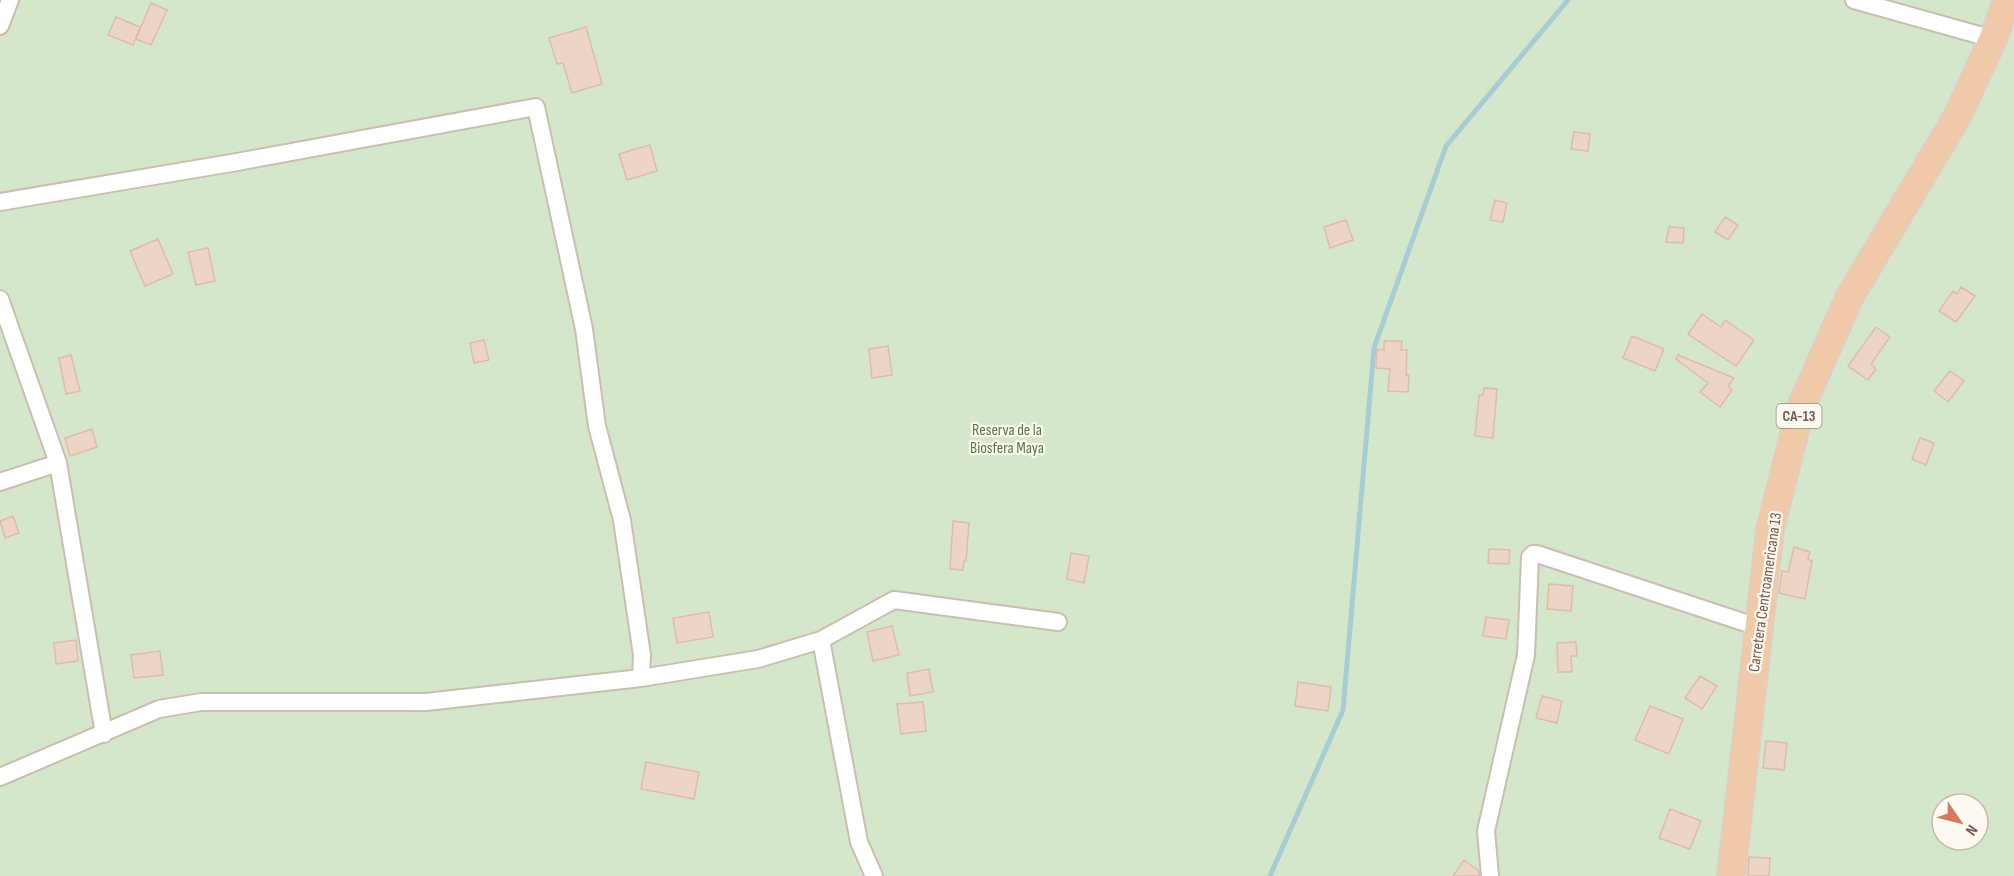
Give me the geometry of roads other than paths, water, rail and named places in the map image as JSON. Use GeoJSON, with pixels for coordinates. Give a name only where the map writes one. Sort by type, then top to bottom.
{"type":"FeatureCollection","features":[{"type":"Feature","properties":{"kind":"highway","name":"Carretera Centroamericana 13"},"geometry":{"type":"LineString","coordinates":[[1731,876],[1770,530],[1801,407],[1850,296],[1957,117],[1993,39],[2007,0]]}},
{"type":"Feature","properties":{"kind":"street"},"geometry":{"type":"LineString","coordinates":[[0,26],[10,0]]}},
{"type":"Feature","properties":{"kind":"street"},"geometry":{"type":"LineString","coordinates":[[1854,0],[1993,39]]}},
{"type":"Feature","properties":{"kind":"street"},"geometry":{"type":"LineString","coordinates":[[0,202],[237,162],[536,107],[582,318],[597,426],[622,520],[642,656],[641,678]]}},
{"type":"Feature","properties":{"kind":"street"},"geometry":{"type":"LineString","coordinates":[[0,299],[58,463],[104,734]]}},
{"type":"Feature","properties":{"kind":"street"},"geometry":{"type":"LineString","coordinates":[[0,482],[58,463]]}},
{"type":"Feature","properties":{"kind":"street"},"geometry":{"type":"LineString","coordinates":[[1490,876],[1486,831],[1526,655],[1530,557],[1533,554],[1758,627]]}},
{"type":"Feature","properties":{"kind":"street"},"geometry":{"type":"LineString","coordinates":[[0,777],[159,710],[201,702],[426,702],[641,678],[758,659],[821,640],[894,600],[1058,622]]}},
{"type":"Feature","properties":{"kind":"street"},"geometry":{"type":"LineString","coordinates":[[821,640],[860,842],[874,876]]}},
{"type":"Feature","properties":{"kind":"waterway"},"geometry":{"type":"LineString","coordinates":[[1270,876],[1343,710],[1374,348],[1446,146],[1568,0]]}},
{"type":"Feature","properties":{"kind":"park label","name":"Reserva de la Biosfera Maya"},"geometry":{"type":"Point","coordinates":[1007,438]}}]}
